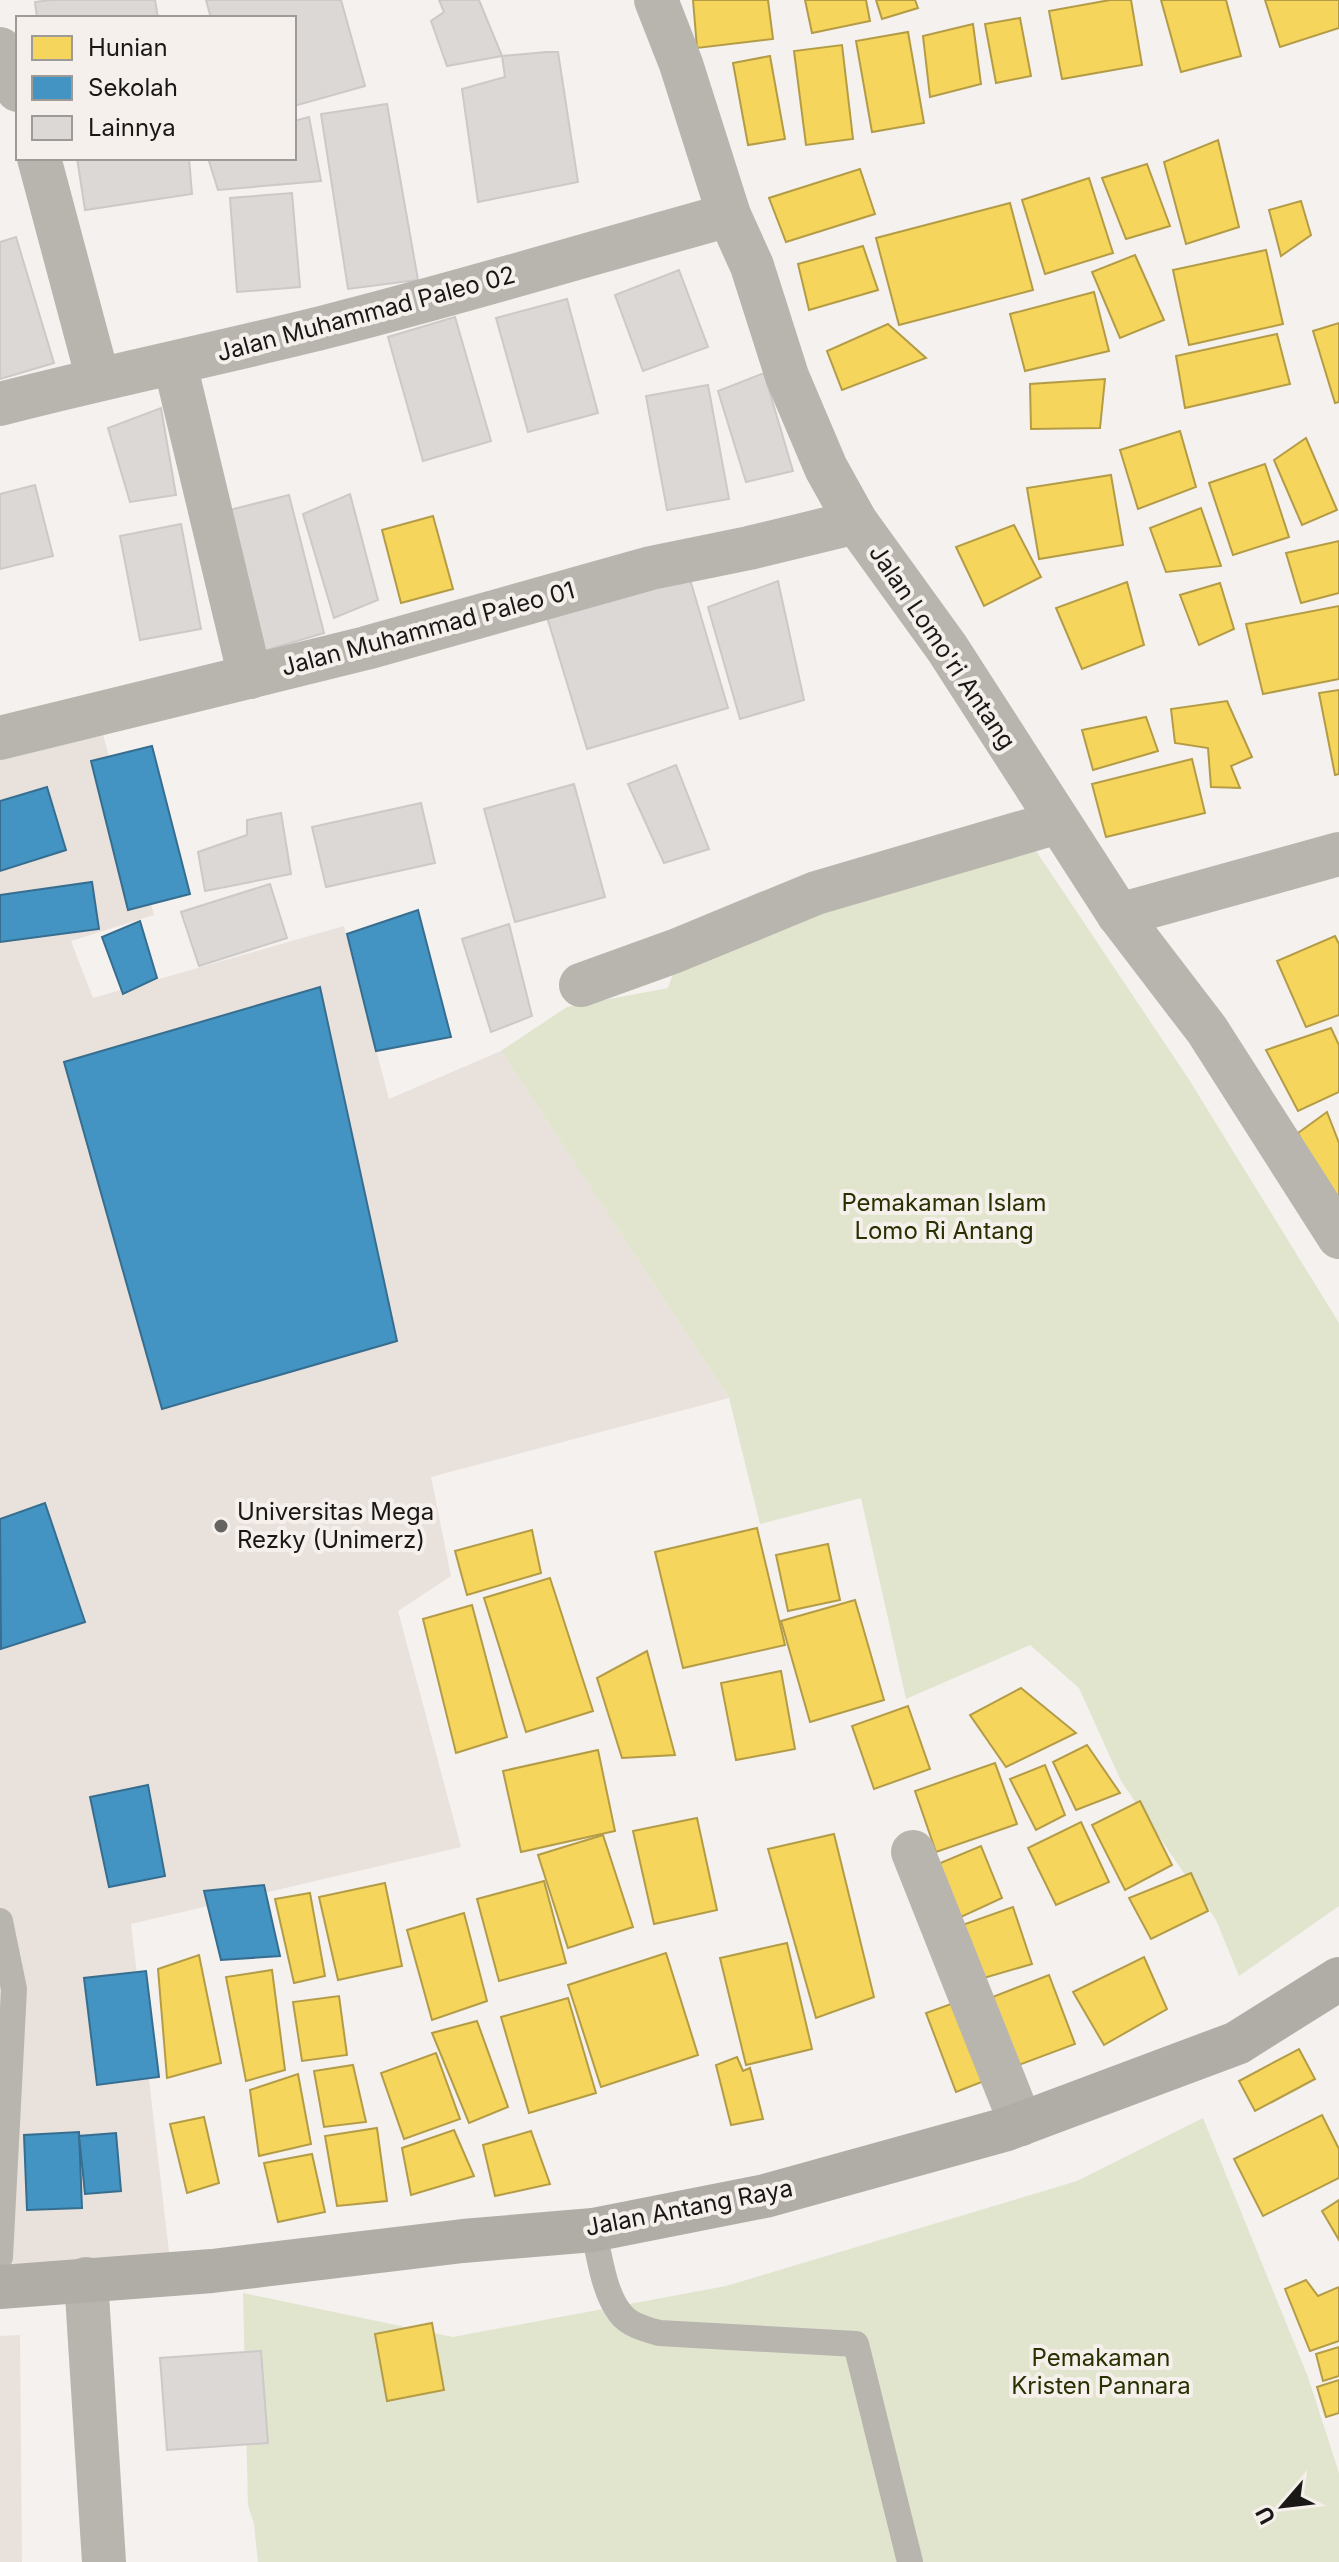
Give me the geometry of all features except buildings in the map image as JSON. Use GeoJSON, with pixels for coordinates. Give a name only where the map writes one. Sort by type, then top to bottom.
{"type":"FeatureCollection","features":[{"type":"Feature","properties":{"kind":"main road","name":"Jalan Antang Raya"},"geometry":{"type":"LineString","coordinates":[[0,2287],[212,2271],[463,2241],[593,2230],[765,2196],[1021,2124],[1237,2043],[1339,1979]]}},
{"type":"Feature","properties":{"kind":"street","name":"Jalan Lomo'ri Antang"},"geometry":{"type":"LineString","coordinates":[[656,0],[686,78],[729,215],[752,266],[787,376],[826,468],[856,522],[947,648],[1119,915],[1207,1030],[1339,1237]]}},
{"type":"Feature","properties":{"kind":"street"},"geometry":{"type":"LineString","coordinates":[[0,49],[16,85]]}},
{"type":"Feature","properties":{"kind":"street"},"geometry":{"type":"LineString","coordinates":[[40,160],[98,379]]}},
{"type":"Feature","properties":{"kind":"street","name":"Jalan Muhammad Paleo 02"},"geometry":{"type":"LineString","coordinates":[[0,404],[329,326],[729,215]]}},
{"type":"Feature","properties":{"kind":"street"},"geometry":{"type":"LineString","coordinates":[[175,364],[250,677]]}},
{"type":"Feature","properties":{"kind":"street","name":"Jalan Muhammad Paleo 01"},"geometry":{"type":"LineString","coordinates":[[0,738],[366,648],[651,568],[856,522]]}},
{"type":"Feature","properties":{"kind":"street"},"geometry":{"type":"LineString","coordinates":[[581,985],[675,951],[816,893],[1058,822]]}},
{"type":"Feature","properties":{"kind":"street"},"geometry":{"type":"LineString","coordinates":[[1119,915],[1339,854]]}},
{"type":"Feature","properties":{"kind":"street"},"geometry":{"type":"LineString","coordinates":[[913,1852],[1021,2124]]}},
{"type":"Feature","properties":{"kind":"street"},"geometry":{"type":"LineString","coordinates":[[86,2279],[104,2562]]}},
{"type":"Feature","properties":{"kind":"lane"},"geometry":{"type":"LineString","coordinates":[[0,1921],[14,1989],[0,2257]]}},
{"type":"Feature","properties":{"kind":"lane"},"geometry":{"type":"LineString","coordinates":[[593,2230],[611,2295],[621,2315],[637,2326],[659,2333],[856,2344],[910,2562]]}},
{"type":"Feature","properties":{"kind":"shaded area","name":"Universitas Mega Rezky (Unimerz)"},"geometry":{"type":"Polygon","coordinates":[[[92,696],[154,915],[71,941],[93,998],[344,926],[389,1099],[501,1051],[729,1398],[431,1477],[451,1576],[398,1611],[461,1847],[131,1924],[170,2261],[0,2270],[0,721],[92,696]]]}},
{"type":"Feature","properties":{"kind":"shaded area"},"geometry":{"type":"Polygon","coordinates":[[[20,2335],[22,2562],[0,2562],[0,2336],[20,2335]]]}},
{"type":"Feature","properties":{"kind":"green space","name":"Pemakaman Islam Lomo Ri Antang"},"geometry":{"type":"Polygon","coordinates":[[[1026,836],[1188,1078],[1339,1323],[1339,1906],[1239,1976],[1216,1920],[1121,1781],[1079,1688],[1030,1645],[906,1699],[861,1498],[760,1524],[729,1398],[501,1051],[567,1007],[668,988],[686,937],[1026,836]]]}},
{"type":"Feature","properties":{"kind":"green space","name":"Pemakaman Kristen Pannara"},"geometry":{"type":"Polygon","coordinates":[[[1203,2118],[1308,2377],[1339,2473],[1339,2562],[258,2562],[254,2524],[248,2505],[243,2293],[453,2337],[726,2286],[1077,2181],[1203,2118]]]}},
{"type":"Feature","properties":{"kind":"place","name":"Universitas Mega Rezky (Unimerz)"},"geometry":{"type":"Point","coordinates":[221,1526]}}]}
